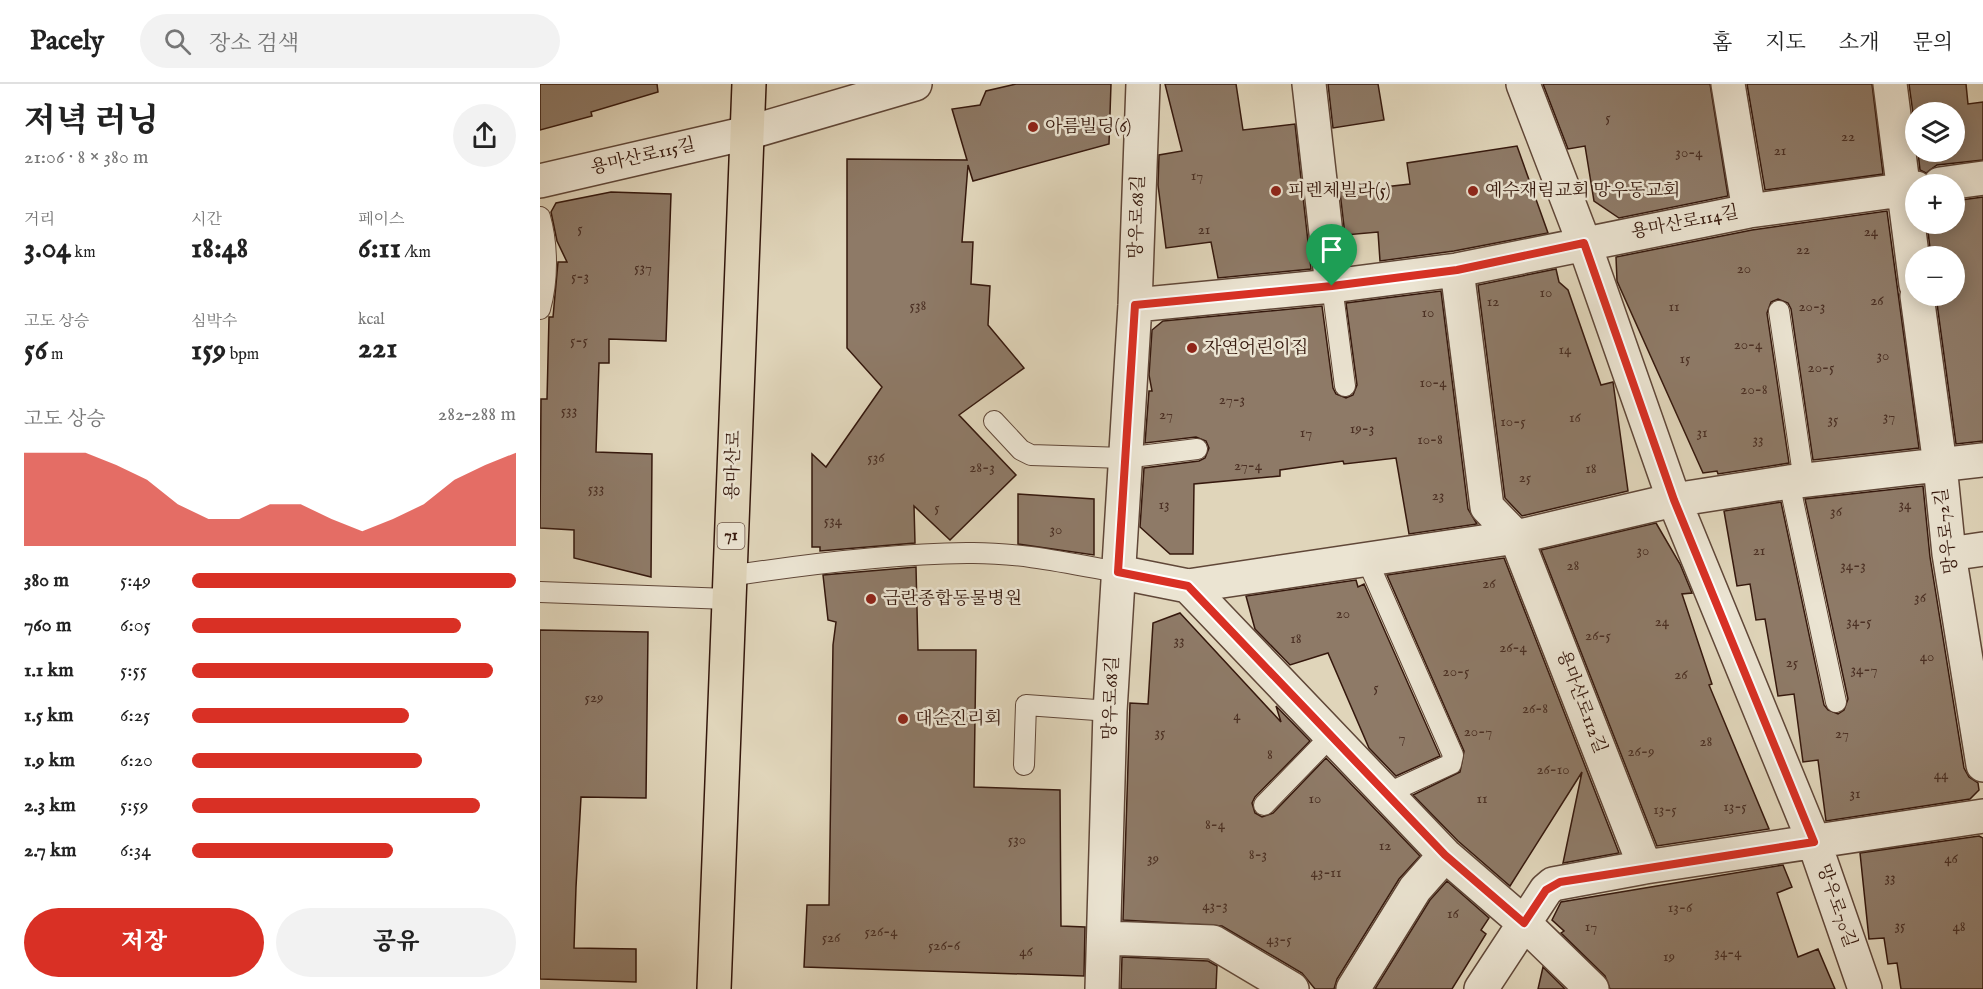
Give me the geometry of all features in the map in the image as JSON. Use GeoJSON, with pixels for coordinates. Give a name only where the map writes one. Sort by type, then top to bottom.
{"type":"FeatureCollection","features":[{"type":"Feature","properties":{"kind":"main road","name":"용마산로"},"geometry":{"type":"LineString","coordinates":[[714,989],[749,84]]}},
{"type":"Feature","properties":{"kind":"street","name":"용마산로115길"},"geometry":{"type":"LineString","coordinates":[[540,181],[747,133],[915,84]]}},
{"type":"Feature","properties":{"kind":"street","name":"망우로68길"},"geometry":{"type":"LineString","coordinates":[[1102,989],[1110,711],[1135,305],[1143,84]]}},
{"type":"Feature","properties":{"kind":"street"},"geometry":{"type":"LineString","coordinates":[[1309,84],[1332,286]]}},
{"type":"Feature","properties":{"kind":"street","name":"망우로70길"},"geometry":{"type":"LineString","coordinates":[[1523,84],[1584,243],[1674,500],[1814,842],[1865,989]]}},
{"type":"Feature","properties":{"kind":"street"},"geometry":{"type":"LineString","coordinates":[[1728,84],[1749,211]]}},
{"type":"Feature","properties":{"kind":"street"},"geometry":{"type":"LineString","coordinates":[[1890,84],[1906,174]]}},
{"type":"Feature","properties":{"kind":"street"},"geometry":{"type":"LineString","coordinates":[[1965,181],[1983,178]]}},
{"type":"Feature","properties":{"kind":"street","name":"용마산로114길"},"geometry":{"type":"LineString","coordinates":[[1135,305],[1332,286],[1457,270],[1749,211],[1905,190]]}},
{"type":"Feature","properties":{"kind":"street"},"geometry":{"type":"LineString","coordinates":[[1457,270],[1487,507],[1516,537]]}},
{"type":"Feature","properties":{"kind":"street","name":"망우로72길"},"geometry":{"type":"LineString","coordinates":[[1918,306],[1940,465],[1949,554],[1983,765]]}},
{"type":"Feature","properties":{"kind":"street"},"geometry":{"type":"LineString","coordinates":[[1118,572],[1188,586],[1516,537],[1674,500],[1797,482],[1983,460]]}},
{"type":"Feature","properties":{"kind":"street","name":"용마산로112길"},"geometry":{"type":"LineString","coordinates":[[1516,537],[1646,867]]}},
{"type":"Feature","properties":{"kind":"street"},"geometry":{"type":"LineString","coordinates":[[1949,554],[1983,549]]}},
{"type":"Feature","properties":{"kind":"street"},"geometry":{"type":"LineString","coordinates":[[1188,586],[1445,855],[1524,923],[1592,989]]}},
{"type":"Feature","properties":{"kind":"street"},"geometry":{"type":"LineString","coordinates":[[1480,989],[1546,890],[1553,884],[1646,867],[1983,816]]}},
{"type":"Feature","properties":{"kind":"street"},"geometry":{"type":"LineString","coordinates":[[1353,989],[1415,889],[1445,855]]}},
{"type":"Feature","properties":{"kind":"street"},"geometry":{"type":"LineString","coordinates":[[1105,938],[1212,942],[1292,989]]}},
{"type":"Feature","properties":{"kind":"lane"},"geometry":{"type":"LineString","coordinates":[[540,217],[546,237],[543,298],[540,309]]}},
{"type":"Feature","properties":{"kind":"lane"},"geometry":{"type":"LineString","coordinates":[[1332,286],[1345,386]]}},
{"type":"Feature","properties":{"kind":"lane"},"geometry":{"type":"LineString","coordinates":[[1779,311],[1797,482],[1836,702]]}},
{"type":"Feature","properties":{"kind":"lane"},"geometry":{"type":"LineString","coordinates":[[994,421],[1026,454],[1124,458],[1197,449]]}},
{"type":"Feature","properties":{"kind":"lane"},"geometry":{"type":"LineString","coordinates":[[540,592],[729,587],[820,562],[968,553],[1033,557],[1118,572]]}},
{"type":"Feature","properties":{"kind":"lane"},"geometry":{"type":"LineString","coordinates":[[1367,560],[1453,755],[1451,764],[1386,794]]}},
{"type":"Feature","properties":{"kind":"lane"},"geometry":{"type":"LineString","coordinates":[[1024,765],[1026,705],[1110,711]]}},
{"type":"Feature","properties":{"kind":"lane"},"geometry":{"type":"LineString","coordinates":[[1264,805],[1331,736]]}},
{"type":"Feature","properties":{"kind":"building"},"geometry":{"type":"Polygon","coordinates":[[[540,84],[657,84],[658,92],[591,112],[592,116],[540,130],[540,84]]]}},
{"type":"Feature","properties":{"kind":"building"},"geometry":{"type":"Polygon","coordinates":[[[1016,84],[1111,84],[1109,144],[973,181],[968,165],[962,242],[973,242],[971,284],[990,286],[988,325],[1024,368],[959,415],[1016,475],[950,540],[914,506],[915,543],[820,551],[820,547],[812,547],[812,454],[826,467],[882,387],[847,348],[847,159],[967,160],[952,109],[980,105],[986,91],[1016,84]]]}},
{"type":"Feature","properties":{"kind":"building"},"geometry":{"type":"Polygon","coordinates":[[[1165,84],[1236,84],[1243,130],[1295,124],[1311,269],[1218,278],[1211,242],[1166,248],[1158,185],[1159,155],[1182,151],[1165,84]]]}},
{"type":"Feature","properties":{"kind":"building"},"geometry":{"type":"Polygon","coordinates":[[[1328,84],[1378,84],[1384,120],[1333,128],[1328,84]]]}},
{"type":"Feature","properties":{"kind":"building"},"geometry":{"type":"Polygon","coordinates":[[[1543,84],[1710,84],[1728,196],[1619,218],[1594,201],[1585,146],[1568,149],[1543,84]]]}},
{"type":"Feature","properties":{"kind":"building"},"geometry":{"type":"Polygon","coordinates":[[[1747,84],[1872,84],[1883,174],[1765,190],[1747,84]]]}},
{"type":"Feature","properties":{"kind":"building"},"geometry":{"type":"Polygon","coordinates":[[[1909,84],[1966,84],[1968,104],[1983,102],[1983,160],[1965,162],[1965,102],[1911,102],[1909,84]]]}},
{"type":"Feature","properties":{"kind":"building"},"geometry":{"type":"Polygon","coordinates":[[[1517,146],[1548,233],[1454,251],[1380,261],[1378,232],[1345,235],[1340,192],[1410,184],[1407,163],[1517,146]]]}},
{"type":"Feature","properties":{"kind":"building"},"geometry":{"type":"Polygon","coordinates":[[[1919,162],[1965,162],[1937,165],[1926,173],[1920,170],[1919,162]]]}},
{"type":"Feature","properties":{"kind":"building"},"geometry":{"type":"Polygon","coordinates":[[[611,192],[671,194],[666,341],[609,339],[609,363],[599,363],[596,452],[652,454],[651,577],[574,558],[574,530],[540,528],[541,399],[547,399],[549,317],[553,317],[558,262],[567,262],[557,241],[551,212],[556,203],[611,192]]]}},
{"type":"Feature","properties":{"kind":"building"},"geometry":{"type":"Polygon","coordinates":[[[1983,197],[1983,441],[1956,444],[1937,306],[1965,306],[1965,246],[1930,246],[1928,234],[1965,234],[1965,199],[1983,197]]]}},
{"type":"Feature","properties":{"kind":"building"},"geometry":{"type":"Polygon","coordinates":[[[1887,211],[1919,448],[1813,460],[1791,309],[1788,303],[1778,299],[1771,302],[1767,313],[1789,463],[1718,474],[1717,471],[1703,473],[1617,281],[1616,257],[1752,230],[1887,211]]]}},
{"type":"Feature","properties":{"kind":"building"},"geometry":{"type":"Polygon","coordinates":[[[1556,269],[1559,282],[1568,290],[1601,385],[1613,382],[1628,491],[1522,516],[1505,498],[1478,285],[1556,269]]]}},
{"type":"Feature","properties":{"kind":"building"},"geometry":{"type":"Polygon","coordinates":[[[1441,291],[1468,509],[1477,524],[1409,534],[1396,458],[1344,464],[1343,461],[1280,470],[1280,476],[1194,484],[1193,554],[1170,554],[1140,527],[1144,468],[1199,461],[1205,458],[1209,448],[1206,441],[1196,437],[1145,443],[1149,391],[1152,391],[1149,375],[1152,330],[1163,321],[1322,306],[1333,388],[1336,394],[1346,398],[1353,395],[1357,385],[1346,303],[1441,291]]]}},
{"type":"Feature","properties":{"kind":"building"},"geometry":{"type":"Polygon","coordinates":[[[1923,486],[1930,557],[1964,768],[1969,777],[1978,783],[1979,790],[1970,799],[1826,821],[1818,760],[1803,762],[1794,694],[1778,696],[1765,619],[1756,620],[1750,584],[1737,586],[1724,511],[1781,502],[1824,705],[1828,710],[1838,714],[1844,710],[1848,699],[1805,499],[1923,486]]]}},
{"type":"Feature","properties":{"kind":"building"},"geometry":{"type":"Polygon","coordinates":[[[1018,494],[1094,499],[1094,555],[1018,544],[1018,494]]]}},
{"type":"Feature","properties":{"kind":"building"},"geometry":{"type":"Polygon","coordinates":[[[1656,523],[1680,564],[1692,593],[1682,594],[1712,684],[1709,685],[1769,829],[1657,846],[1541,550],[1656,523]]]}},
{"type":"Feature","properties":{"kind":"building"},"geometry":{"type":"Polygon","coordinates":[[[1504,558],[1619,853],[1563,863],[1582,772],[1510,886],[1458,841],[1413,795],[1460,772],[1464,751],[1387,575],[1504,558]]]}},
{"type":"Feature","properties":{"kind":"building"},"geometry":{"type":"Polygon","coordinates":[[[916,567],[918,650],[976,650],[974,787],[1060,790],[1061,926],[1085,927],[1084,976],[804,967],[807,905],[829,905],[833,645],[836,622],[828,620],[823,575],[916,567]]]}},
{"type":"Feature","properties":{"kind":"building"},"geometry":{"type":"Polygon","coordinates":[[[1356,580],[1358,587],[1364,584],[1440,756],[1396,776],[1369,748],[1328,653],[1290,665],[1255,629],[1246,596],[1356,580]]]}},
{"type":"Feature","properties":{"kind":"building"},"geometry":{"type":"Polygon","coordinates":[[[1180,613],[1281,722],[1276,706],[1310,741],[1255,797],[1252,803],[1255,813],[1262,817],[1273,813],[1326,758],[1420,856],[1399,879],[1337,979],[1334,989],[1315,989],[1302,973],[1222,926],[1123,920],[1130,703],[1148,704],[1153,623],[1180,613]]]}},
{"type":"Feature","properties":{"kind":"building"},"geometry":{"type":"Polygon","coordinates":[[[540,630],[648,632],[646,798],[581,797],[576,887],[574,948],[636,949],[636,982],[540,979],[540,630]]]}},
{"type":"Feature","properties":{"kind":"building"},"geometry":{"type":"Polygon","coordinates":[[[1979,836],[1983,838],[1983,989],[1901,989],[1897,963],[1888,964],[1884,938],[1869,939],[1860,853],[1979,836]]]}},
{"type":"Feature","properties":{"kind":"building"},"geometry":{"type":"Polygon","coordinates":[[[1783,865],[1792,887],[1777,893],[1798,957],[1818,949],[1835,989],[1610,989],[1605,976],[1561,933],[1564,931],[1552,920],[1561,902],[1783,865]]]}},
{"type":"Feature","properties":{"kind":"building"},"geometry":{"type":"Polygon","coordinates":[[[1447,881],[1489,918],[1481,930],[1486,934],[1452,989],[1375,989],[1430,900],[1447,881]]]}},
{"type":"Feature","properties":{"kind":"building"},"geometry":{"type":"Polygon","coordinates":[[[1122,957],[1208,961],[1217,966],[1216,989],[1121,989],[1122,957]]]}},
{"type":"Feature","properties":{"kind":"building"},"geometry":{"type":"Polygon","coordinates":[[[1543,967],[1565,989],[1538,989],[1543,967]]]}},
{"type":"Feature","properties":{"kind":"place","name":"아름빌딩(6)"},"geometry":{"type":"Point","coordinates":[1033,127]}},
{"type":"Feature","properties":{"kind":"place","name":"피렌체빌라(5)"},"geometry":{"type":"Point","coordinates":[1276,191]}},
{"type":"Feature","properties":{"kind":"place","name":"예수재림교회 망우동교회"},"geometry":{"type":"Point","coordinates":[1473,191]}},
{"type":"Feature","properties":{"kind":"place","name":"자연어린이집"},"geometry":{"type":"Point","coordinates":[1192,348]}},
{"type":"Feature","properties":{"kind":"place","name":"금란종합동물병원"},"geometry":{"type":"Point","coordinates":[871,599]}},
{"type":"Feature","properties":{"kind":"place","name":"대순진리회"},"geometry":{"type":"Point","coordinates":[903,719]}},
{"type":"Feature","properties":{"kind":"route"},"geometry":{"type":"LineString","coordinates":[[1584,243],[1674,500],[1814,842],[1560,882],[1546,890],[1524,923],[1445,855],[1188,586],[1118,572],[1135,305],[1332,286],[1457,270],[1584,243]]}}]}
